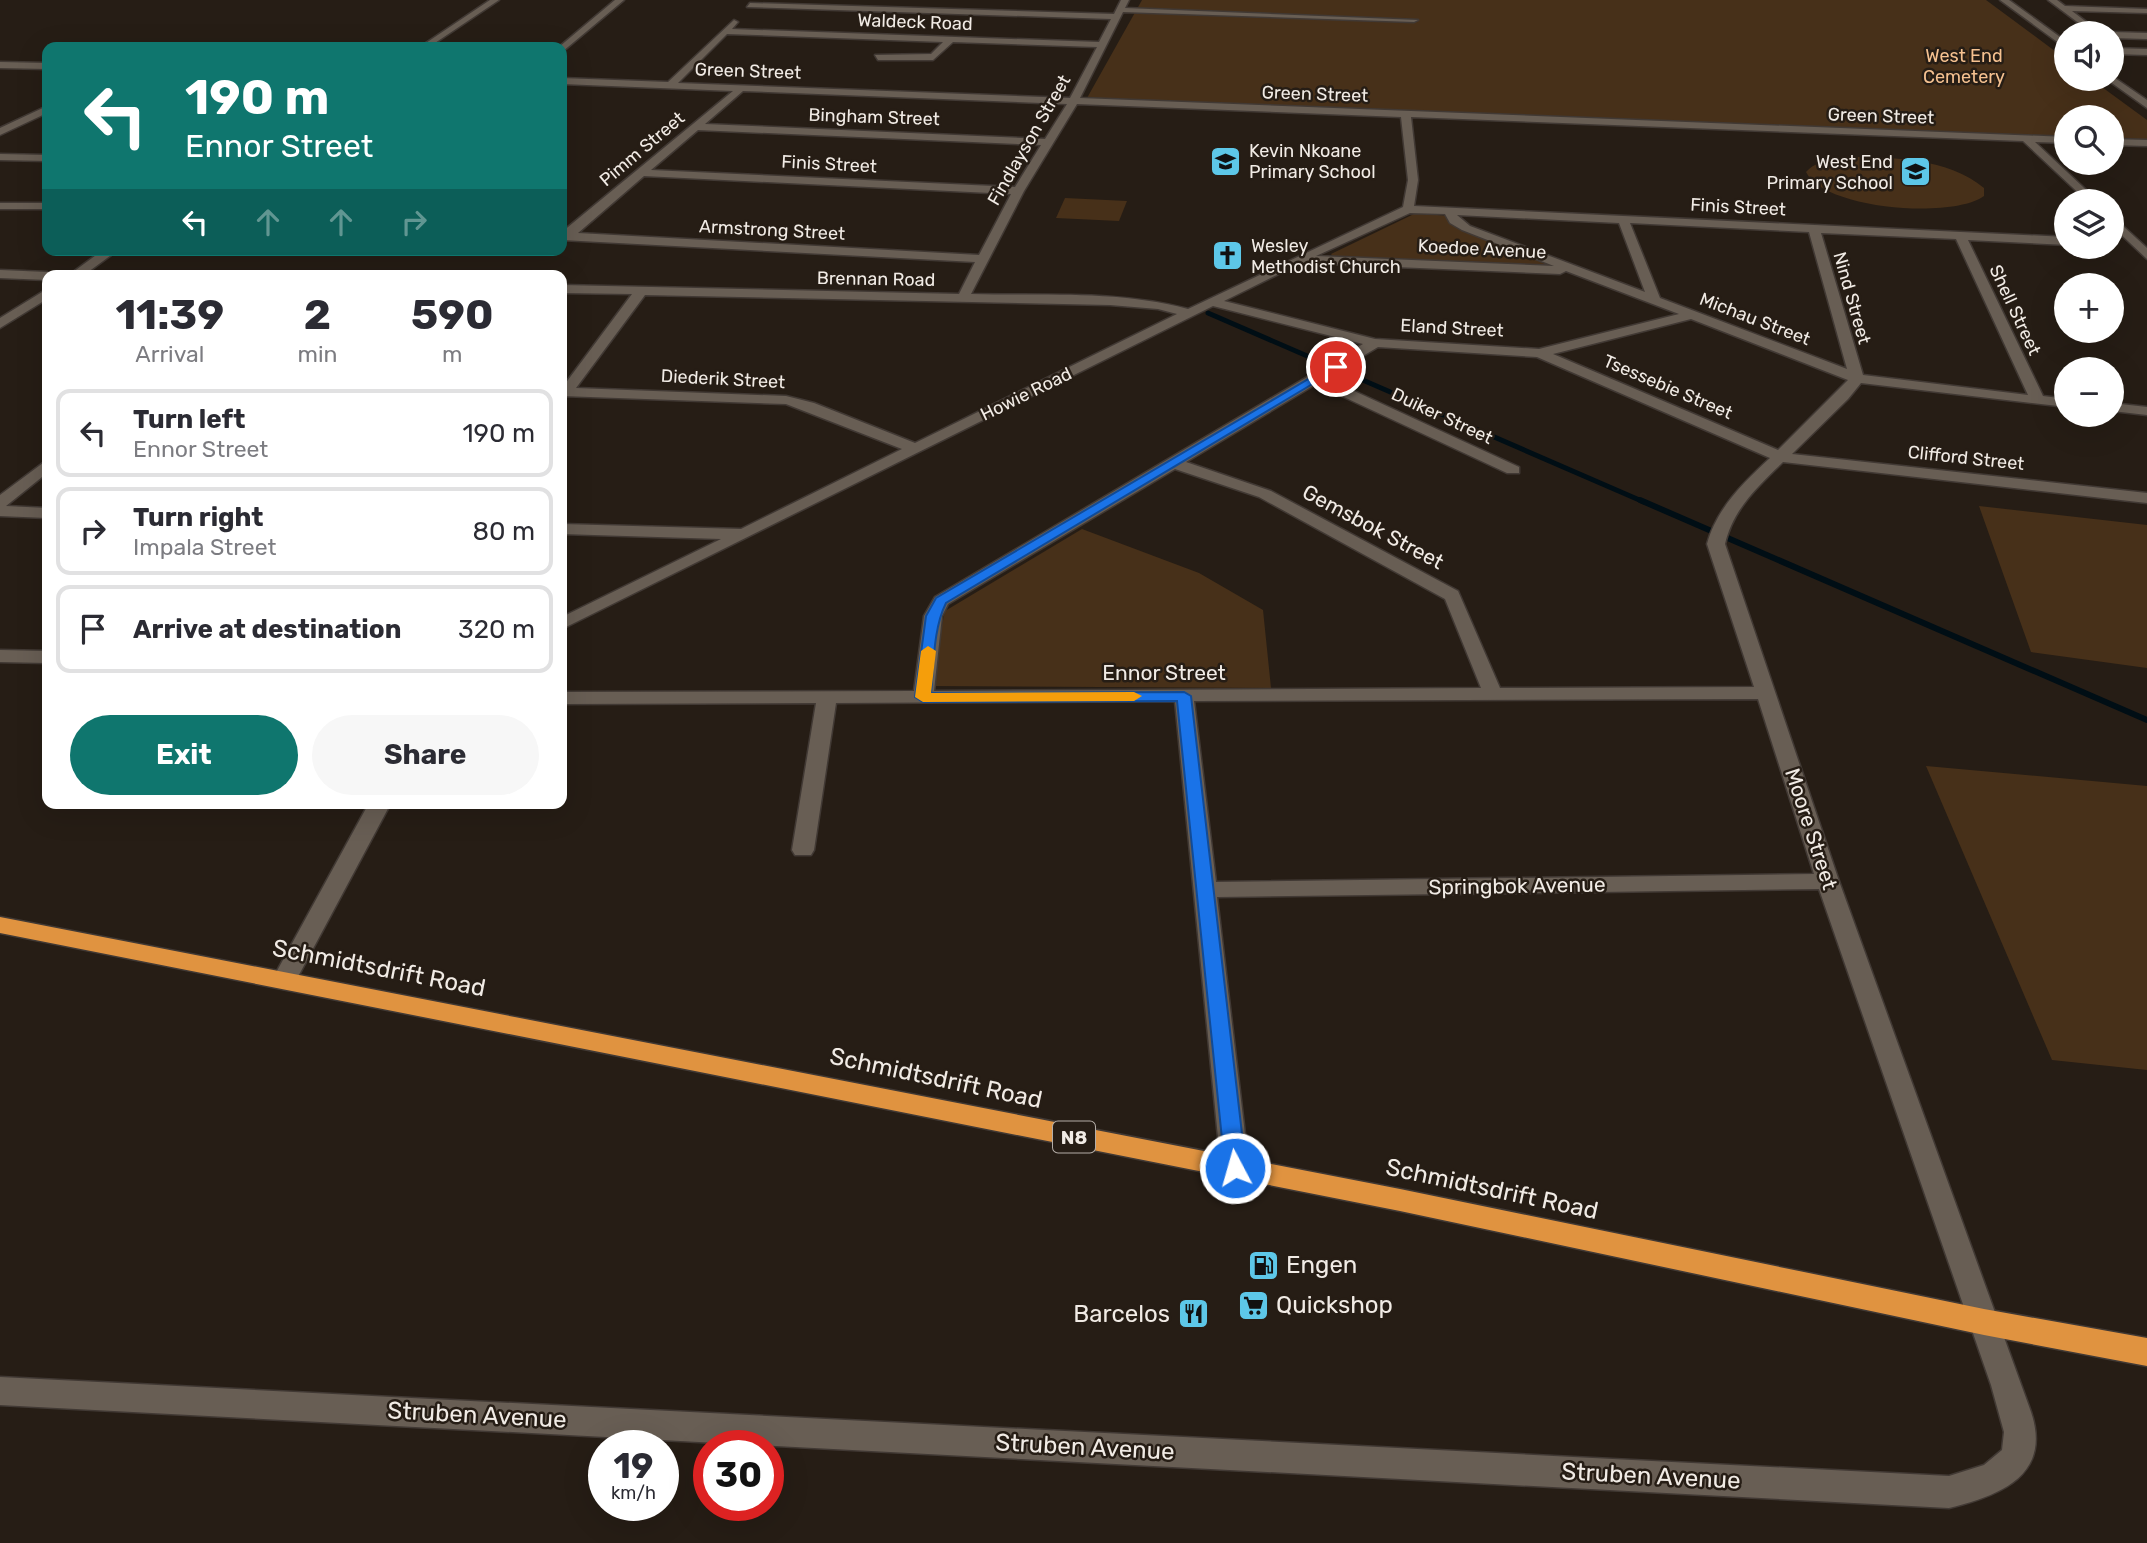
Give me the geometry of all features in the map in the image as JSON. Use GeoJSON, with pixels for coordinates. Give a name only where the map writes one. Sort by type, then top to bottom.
{"type":"FeatureCollection","features":[{"type":"Feature","properties":{"kind":"highway","name":"Schmidtsdrift Road"},"geometry":{"type":"LineString","coordinates":[[0,925],[1235,1168],[1984,1322],[2147,1352]]}},
{"type":"Feature","properties":{"kind":"street"},"geometry":{"type":"LineString","coordinates":[[432,42],[495,0]]}},
{"type":"Feature","properties":{"kind":"street"},"geometry":{"type":"LineString","coordinates":[[567,45],[620,0]]}},
{"type":"Feature","properties":{"kind":"street","name":"Findlayson Street"},"geometry":{"type":"LineString","coordinates":[[963,298],[1018,191],[1051,142],[1073,102],[1125,0]]}},
{"type":"Feature","properties":{"kind":"street"},"geometry":{"type":"LineString","coordinates":[[2004,0],[2054,36]]}},
{"type":"Feature","properties":{"kind":"street"},"geometry":{"type":"LineString","coordinates":[[2052,0],[2084,21]]}},
{"type":"Feature","properties":{"kind":"street"},"geometry":{"type":"LineString","coordinates":[[670,86],[752,2],[1414,20]]}},
{"type":"Feature","properties":{"kind":"street"},"geometry":{"type":"LineString","coordinates":[[2065,8],[2147,11]]}},
{"type":"Feature","properties":{"kind":"street","name":"Waldeck Road"},"geometry":{"type":"LineString","coordinates":[[726,31],[1103,45]]}},
{"type":"Feature","properties":{"kind":"street"},"geometry":{"type":"LineString","coordinates":[[2048,32],[2054,32]]}},
{"type":"Feature","properties":{"kind":"street"},"geometry":{"type":"LineString","coordinates":[[2124,35],[2147,36]]}},
{"type":"Feature","properties":{"kind":"street"},"geometry":{"type":"LineString","coordinates":[[878,57],[933,57],[951,39]]}},
{"type":"Feature","properties":{"kind":"street"},"geometry":{"type":"LineString","coordinates":[[2124,51],[2147,51]]}},
{"type":"Feature","properties":{"kind":"street"},"geometry":{"type":"LineString","coordinates":[[0,65],[42,66]]}},
{"type":"Feature","properties":{"kind":"street","name":"Green Street"},"geometry":{"type":"LineString","coordinates":[[567,81],[2054,140]]}},
{"type":"Feature","properties":{"kind":"street"},"geometry":{"type":"LineString","coordinates":[[2124,88],[2147,106]]}},
{"type":"Feature","properties":{"kind":"street","name":"Pimm Street"},"geometry":{"type":"LineString","coordinates":[[567,233],[740,89]]}},
{"type":"Feature","properties":{"kind":"street"},"geometry":{"type":"LineString","coordinates":[[0,132],[42,111]]}},
{"type":"Feature","properties":{"kind":"street"},"geometry":{"type":"LineString","coordinates":[[1406,115],[1413,180],[1408,209]]}},
{"type":"Feature","properties":{"kind":"street","name":"Bingham Street"},"geometry":{"type":"LineString","coordinates":[[695,127],[1051,142]]}},
{"type":"Feature","properties":{"kind":"street"},"geometry":{"type":"LineString","coordinates":[[2025,139],[2080,189]]}},
{"type":"Feature","properties":{"kind":"street"},"geometry":{"type":"LineString","coordinates":[[2124,142],[2147,143]]}},
{"type":"Feature","properties":{"kind":"street"},"geometry":{"type":"LineString","coordinates":[[0,157],[42,158]]}},
{"type":"Feature","properties":{"kind":"street","name":"Finis Street"},"geometry":{"type":"LineString","coordinates":[[639,173],[1018,191]]}},
{"type":"Feature","properties":{"kind":"street"},"geometry":{"type":"LineString","coordinates":[[0,205],[42,206]]}},
{"type":"Feature","properties":{"kind":"street","name":"Finis Street"},"geometry":{"type":"LineString","coordinates":[[1408,209],[2054,239]]}},
{"type":"Feature","properties":{"kind":"street","name":"Howie Road"},"geometry":{"type":"LineString","coordinates":[[567,622],[1188,313],[1408,209]]}},
{"type":"Feature","properties":{"kind":"street","name":"Michau Street"},"geometry":{"type":"LineString","coordinates":[[1450,212],[1454,221],[1466,229],[1857,377],[1912,387],[2054,402]]}},
{"type":"Feature","properties":{"kind":"street"},"geometry":{"type":"LineString","coordinates":[[1623,219],[1654,300]]}},
{"type":"Feature","properties":{"kind":"street","name":"Nind Street"},"geometry":{"type":"LineString","coordinates":[[1814,228],[1857,377]]}},
{"type":"Feature","properties":{"kind":"street"},"geometry":{"type":"LineString","coordinates":[[2124,229],[2143,244],[2147,256]]}},
{"type":"Feature","properties":{"kind":"street","name":"Shell Street"},"geometry":{"type":"LineString","coordinates":[[1960,235],[2038,400]]}},
{"type":"Feature","properties":{"kind":"street","name":"Armstrong Street"},"geometry":{"type":"LineString","coordinates":[[567,236],[981,259]]}},
{"type":"Feature","properties":{"kind":"street"},"geometry":{"type":"LineString","coordinates":[[2124,243],[2143,244]]}},
{"type":"Feature","properties":{"kind":"street"},"geometry":{"type":"LineString","coordinates":[[82,270],[103,256]]}},
{"type":"Feature","properties":{"kind":"street","name":"Koedoe Avenue"},"geometry":{"type":"LineString","coordinates":[[1299,259],[1578,271]]}},
{"type":"Feature","properties":{"kind":"street"},"geometry":{"type":"LineString","coordinates":[[0,274],[42,276]]}},
{"type":"Feature","properties":{"kind":"street","name":"Brennan Road"},"geometry":{"type":"LineString","coordinates":[[567,289],[1110,301],[1158,305],[1188,313]]}},
{"type":"Feature","properties":{"kind":"street"},"geometry":{"type":"LineString","coordinates":[[567,388],[641,291]]}},
{"type":"Feature","properties":{"kind":"street"},"geometry":{"type":"LineString","coordinates":[[0,324],[42,296]]}},
{"type":"Feature","properties":{"kind":"street","name":"Eland Street"},"geometry":{"type":"LineString","coordinates":[[1211,302],[1375,343],[1539,353],[1690,315]]}},
{"type":"Feature","properties":{"kind":"street"},"geometry":{"type":"LineString","coordinates":[[923,697],[933,616],[940,601],[1375,343]]}},
{"type":"Feature","properties":{"kind":"street","name":"Tsessebie Street"},"geometry":{"type":"LineString","coordinates":[[1539,353],[1781,457]]}},
{"type":"Feature","properties":{"kind":"street","name":"Moore Street"},"geometry":{"type":"LineString","coordinates":[[1857,377],[1835,405],[1730,509],[1716,533],[1716,544],[1828,881],[1984,1322]]}},
{"type":"Feature","properties":{"kind":"street","name":"Duiker Street"},"geometry":{"type":"LineString","coordinates":[[1317,379],[1513,470]]}},
{"type":"Feature","properties":{"kind":"street","name":"Diederik Street"},"geometry":{"type":"LineString","coordinates":[[567,392],[786,400],[915,449]]}},
{"type":"Feature","properties":{"kind":"street"},"geometry":{"type":"LineString","coordinates":[[2124,408],[2147,411]]}},
{"type":"Feature","properties":{"kind":"street","name":"Clifford Street"},"geometry":{"type":"LineString","coordinates":[[1781,457],[2147,498]]}},
{"type":"Feature","properties":{"kind":"street","name":"Gemsbok Street"},"geometry":{"type":"LineString","coordinates":[[1171,462],[1265,495],[1452,596],[1493,694]]}},
{"type":"Feature","properties":{"kind":"street"},"geometry":{"type":"LineString","coordinates":[[0,503],[42,469]]}},
{"type":"Feature","properties":{"kind":"street"},"geometry":{"type":"LineString","coordinates":[[0,511],[42,513]]}},
{"type":"Feature","properties":{"kind":"street"},"geometry":{"type":"LineString","coordinates":[[567,529],[746,534]]}},
{"type":"Feature","properties":{"kind":"street"},"geometry":{"type":"LineString","coordinates":[[0,656],[42,657]]}},
{"type":"Feature","properties":{"kind":"street","name":"Ennor Street"},"geometry":{"type":"LineString","coordinates":[[567,698],[1766,693]]}},
{"type":"Feature","properties":{"kind":"street"},"geometry":{"type":"LineString","coordinates":[[1184,696],[1235,1168]]}},
{"type":"Feature","properties":{"kind":"street"},"geometry":{"type":"LineString","coordinates":[[803,850],[827,698]]}},
{"type":"Feature","properties":{"kind":"street"},"geometry":{"type":"LineString","coordinates":[[284,980],[377,809]]}},
{"type":"Feature","properties":{"kind":"street","name":"Springbok Avenue"},"geometry":{"type":"LineString","coordinates":[[1206,890],[1828,881]]}},
{"type":"Feature","properties":{"kind":"street","name":"Struben Avenue"},"geometry":{"type":"LineString","coordinates":[[0,1391],[1949,1492],[1981,1484],[2007,1469],[2018,1458],[2021,1436],[1984,1322]]}},
{"type":"Feature","properties":{"kind":"green space","name":"West End Cemetery"},"geometry":{"type":"Polygon","coordinates":[[[1142,0],[1986,0],[2054,50],[2054,91],[2107,91],[2147,120],[2147,140],[2124,139],[2124,105],[2054,105],[2054,136],[1087,98],[1142,0]]]}},
{"type":"Feature","properties":{"kind":"green space"},"geometry":{"type":"Polygon","coordinates":[[[1831,159],[1901,159],[1937,165],[1970,178],[1984,188],[1984,196],[1968,203],[1946,207],[1890,207],[1837,195],[1818,185],[1806,172],[1831,159]]]}},
{"type":"Feature","properties":{"kind":"green space"},"geometry":{"type":"Polygon","coordinates":[[[1065,198],[1127,201],[1119,221],[1056,218],[1065,198]]]}},
{"type":"Feature","properties":{"kind":"green space"},"geometry":{"type":"Polygon","coordinates":[[[1416,213],[1448,216],[1450,220],[1563,268],[1334,258],[1331,254],[1416,213]]]}},
{"type":"Feature","properties":{"kind":"green space"},"geometry":{"type":"Polygon","coordinates":[[[1979,506],[2147,525],[2147,668],[2031,652],[1979,506]]]}},
{"type":"Feature","properties":{"kind":"green space"},"geometry":{"type":"Polygon","coordinates":[[[1082,529],[1199,573],[1263,610],[1271,688],[929,686],[945,611],[1082,529]]]}},
{"type":"Feature","properties":{"kind":"green space"},"geometry":{"type":"Polygon","coordinates":[[[1926,766],[2147,786],[2147,1070],[2052,1060],[1926,766]]]}},
{"type":"Feature","properties":{"kind":"waterway"},"geometry":{"type":"LineString","coordinates":[[1208,313],[1644,502]]}},
{"type":"Feature","properties":{"kind":"waterway"},"geometry":{"type":"LineString","coordinates":[[1640,500],[2147,720]]}},
{"type":"Feature","properties":{"kind":"slow traffic"},"geometry":{"type":"LineString","coordinates":[[928,651],[923,697],[1134,696]]}},
{"type":"Feature","properties":{"kind":"place","name":"Kevin Nkoane Primary School"},"geometry":{"type":"Point","coordinates":[1226,161]}},
{"type":"Feature","properties":{"kind":"place","name":"West End Primary School"},"geometry":{"type":"Point","coordinates":[1916,172]}},
{"type":"Feature","properties":{"kind":"place","name":"Wesley Methodist Church"},"geometry":{"type":"Point","coordinates":[1228,256]}},
{"type":"Feature","properties":{"kind":"place","name":"Engen"},"geometry":{"type":"Point","coordinates":[1263,1265]}},
{"type":"Feature","properties":{"kind":"place","name":"Quickshop"},"geometry":{"type":"Point","coordinates":[1253,1305]}},
{"type":"Feature","properties":{"kind":"place","name":"Barcelos"},"geometry":{"type":"Point","coordinates":[1193,1314]}},
{"type":"Feature","properties":{"kind":"route"},"geometry":{"type":"LineString","coordinates":[[1235,1168],[1184,696],[923,697],[926,670],[933,616],[940,601],[1171,462],[1336,367]]}}]}
